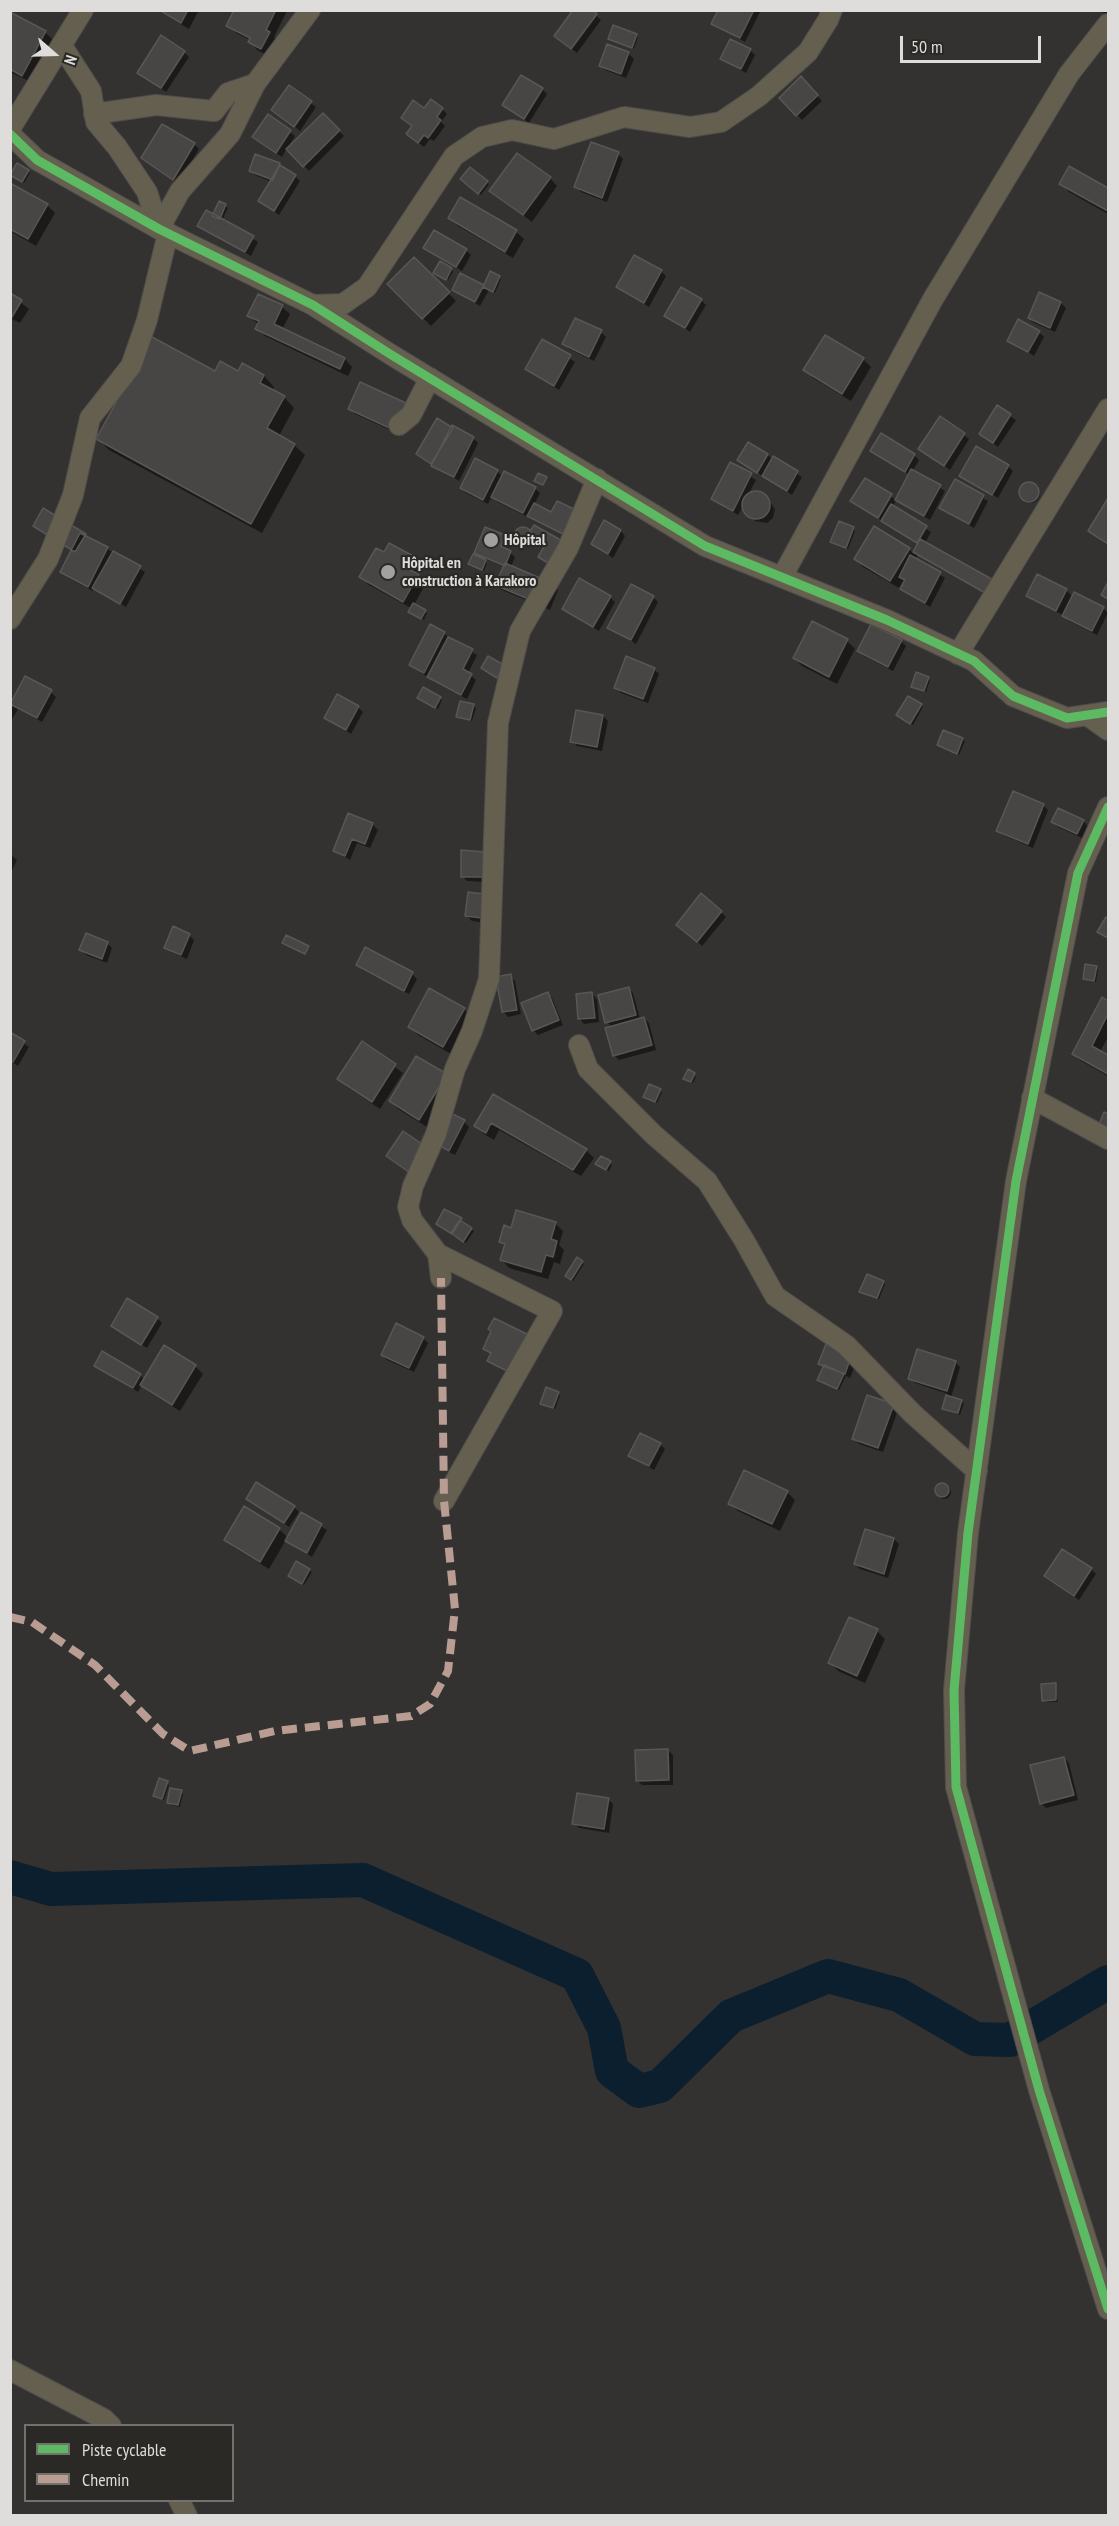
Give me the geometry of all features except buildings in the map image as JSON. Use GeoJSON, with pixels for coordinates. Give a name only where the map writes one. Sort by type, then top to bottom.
{"type":"FeatureCollection","features":[{"type":"Feature","properties":{"kind":"street"},"geometry":{"type":"LineString","coordinates":[[10,129],[83,10]]}},
{"type":"Feature","properties":{"kind":"street"},"geometry":{"type":"LineString","coordinates":[[10,619],[48,559],[74,495],[90,418],[131,366],[147,320],[164,231],[180,191],[230,134],[255,84],[310,10]]}},
{"type":"Feature","properties":{"kind":"street"},"geometry":{"type":"LineString","coordinates":[[313,304],[343,304],[368,286],[454,156],[482,137],[512,130],[554,139],[624,117],[690,127],[721,122],[759,96],[808,52],[832,10]]}},
{"type":"Feature","properties":{"kind":"street"},"geometry":{"type":"LineString","coordinates":[[782,577],[933,299],[1069,74],[1108,24]]}},
{"type":"Feature","properties":{"kind":"street"},"geometry":{"type":"LineString","coordinates":[[62,46],[91,91],[96,122],[117,147],[147,192],[164,231]]}},
{"type":"Feature","properties":{"kind":"street"},"geometry":{"type":"LineString","coordinates":[[94,114],[156,105],[214,111],[228,93],[255,84]]}},
{"type":"Feature","properties":{"kind":"street"},"geometry":{"type":"LineString","coordinates":[[10,135],[37,160],[164,231],[313,304],[705,546],[887,620],[974,661],[1012,696],[1066,718],[1108,712]]}},
{"type":"Feature","properties":{"kind":"street"},"geometry":{"type":"LineString","coordinates":[[399,424],[411,415],[430,378]]}},
{"type":"Feature","properties":{"kind":"street"},"geometry":{"type":"LineString","coordinates":[[958,654],[1108,409]]}},
{"type":"Feature","properties":{"kind":"street"},"geometry":{"type":"LineString","coordinates":[[444,1501],[552,1311],[438,1254],[412,1220],[408,1207],[413,1186],[436,1134],[455,1069],[472,1031],[489,978],[498,723],[520,631],[568,549],[597,479]]}},
{"type":"Feature","properties":{"kind":"street"},"geometry":{"type":"LineString","coordinates":[[1087,715],[1108,730]]}},
{"type":"Feature","properties":{"kind":"street"},"geometry":{"type":"LineString","coordinates":[[1108,807],[1078,873],[1016,1181],[968,1533],[954,1690],[956,1787],[1039,2090],[1108,2309]]}},
{"type":"Feature","properties":{"kind":"street"},"geometry":{"type":"LineString","coordinates":[[579,1045],[588,1069],[654,1135],[707,1181],[776,1296],[846,1345],[913,1414],[977,1471]]}},
{"type":"Feature","properties":{"kind":"street"},"geometry":{"type":"LineString","coordinates":[[1032,1098],[1108,1139]]}},
{"type":"Feature","properties":{"kind":"street"},"geometry":{"type":"LineString","coordinates":[[438,1254],[441,1278]]}},
{"type":"Feature","properties":{"kind":"street"},"geometry":{"type":"LineString","coordinates":[[10,2370],[104,2419],[109,2424]]}},
{"type":"Feature","properties":{"kind":"street"},"geometry":{"type":"LineString","coordinates":[[180,2502],[187,2516]]}},
{"type":"Feature","properties":{"kind":"waterway"},"geometry":{"type":"LineString","coordinates":[[10,1877],[51,1889],[363,1880],[577,1975],[604,2028],[612,2071],[639,2091],[660,2086],[731,2016],[828,1976],[899,1995],[975,2039],[1010,2040],[1108,1982]]}},
{"type":"Feature","properties":{"kind":"marked path"},"geometry":{"type":"LineString","coordinates":[[10,1617],[32,1622],[95,1665],[163,1734],[190,1751],[275,1731],[411,1716],[430,1704],[448,1671],[455,1609],[444,1501],[441,1278]]}},
{"type":"Feature","properties":{"kind":"cycle path"},"geometry":{"type":"LineString","coordinates":[[10,134],[37,160],[159,229],[313,305],[705,546],[887,620],[974,661],[1013,696],[1067,718],[1108,712]]}},
{"type":"Feature","properties":{"kind":"cycle path"},"geometry":{"type":"LineString","coordinates":[[1108,807],[1078,873],[1016,1181],[968,1533],[954,1690],[956,1787],[1039,2090],[1108,2309]]}},
{"type":"Feature","properties":{"kind":"place","name":"Hôpital"},"geometry":{"type":"Point","coordinates":[491,540]}},
{"type":"Feature","properties":{"kind":"place","name":"Hôpital en construction à Karakoro"},"geometry":{"type":"Point","coordinates":[388,572]}}]}
